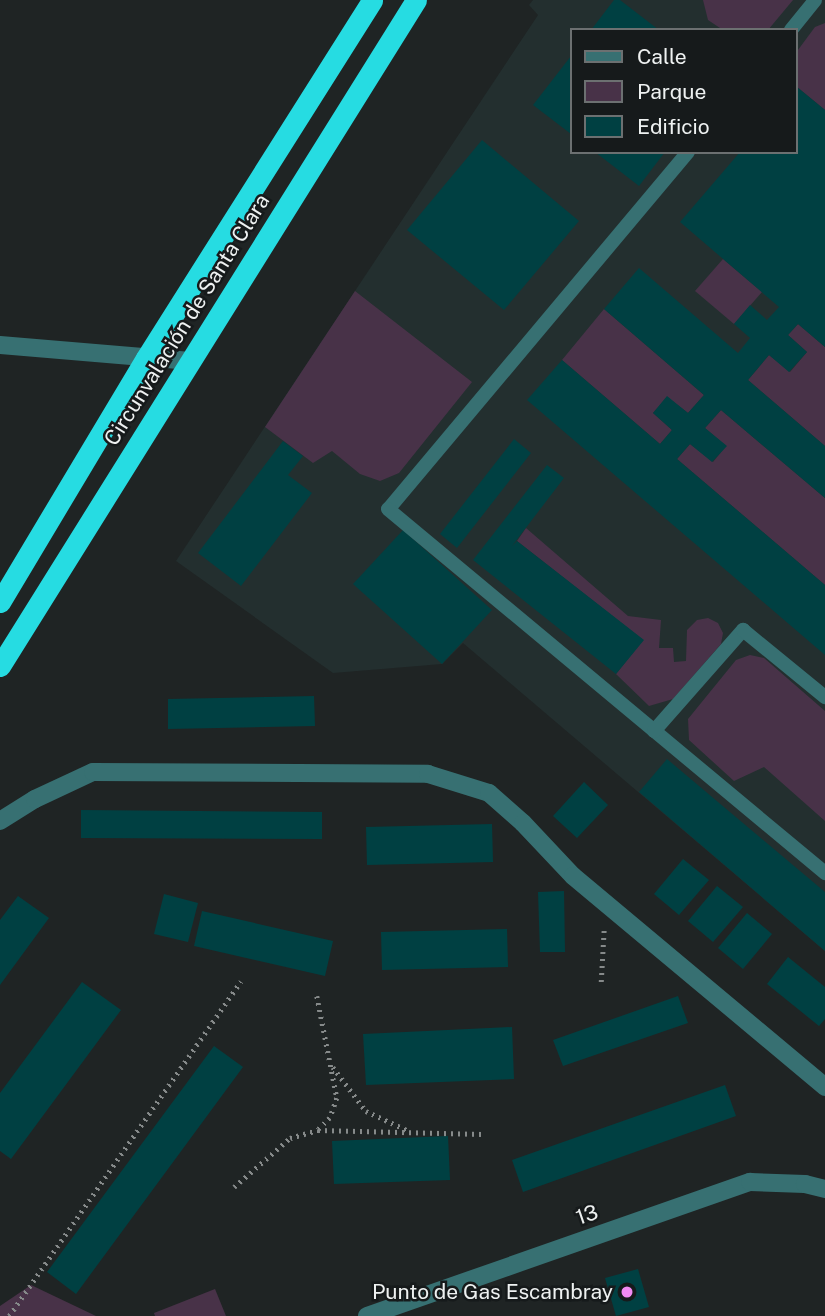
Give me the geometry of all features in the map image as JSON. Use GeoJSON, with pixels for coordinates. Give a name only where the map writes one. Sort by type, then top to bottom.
{"type":"FeatureCollection","features":[{"type":"Feature","properties":{"kind":"highway","name":"Circunvalación de Santa Clara"},"geometry":{"type":"LineString","coordinates":[[0,602],[146,358],[372,0]]}},
{"type":"Feature","properties":{"kind":"highway","name":"Circunvalación de Santa Clara"},"geometry":{"type":"LineString","coordinates":[[0,666],[416,0]]}},
{"type":"Feature","properties":{"kind":"street"},"geometry":{"type":"LineString","coordinates":[[0,345],[190,362]]}},
{"type":"Feature","properties":{"kind":"street"},"geometry":{"type":"LineString","coordinates":[[0,821],[35,799],[93,772],[428,774],[489,793],[605,903],[825,1087]]}},
{"type":"Feature","properties":{"kind":"street","name":"13"},"geometry":{"type":"LineString","coordinates":[[367,1316],[750,1182],[805,1184],[825,1189]]}},
{"type":"Feature","properties":{"kind":"lane"},"geometry":{"type":"LineString","coordinates":[[792,28],[815,0]]}},
{"type":"Feature","properties":{"kind":"lane"},"geometry":{"type":"LineString","coordinates":[[686,154],[388,509],[825,873]]}},
{"type":"Feature","properties":{"kind":"lane"},"geometry":{"type":"LineString","coordinates":[[654,731],[743,630],[825,697]]}},
{"type":"Feature","properties":{"kind":"path"},"geometry":{"type":"LineString","coordinates":[[601,982],[605,903]]}},
{"type":"Feature","properties":{"kind":"path"},"geometry":{"type":"LineString","coordinates":[[9,1316],[241,981]]}},
{"type":"Feature","properties":{"kind":"path"},"geometry":{"type":"LineString","coordinates":[[317,996],[337,1098],[330,1118],[318,1130]]}},
{"type":"Feature","properties":{"kind":"path"},"geometry":{"type":"LineString","coordinates":[[330,1063],[366,1111],[411,1132]]}},
{"type":"Feature","properties":{"kind":"path"},"geometry":{"type":"LineString","coordinates":[[234,1187],[289,1138],[318,1130],[482,1134]]}},
{"type":"Feature","properties":{"kind":"shaded area"},"geometry":{"type":"Polygon","coordinates":[[[533,0],[825,0],[825,951],[463,643],[442,664],[333,673],[176,561],[538,15],[529,5],[533,0]]]}},
{"type":"Feature","properties":{"kind":"green space"},"geometry":{"type":"Polygon","coordinates":[[[703,0],[793,0],[770,28],[720,28],[708,20],[703,0]]]}},
{"type":"Feature","properties":{"kind":"green space"},"geometry":{"type":"Polygon","coordinates":[[[825,23],[825,110],[797,87],[797,51],[815,27],[825,23]]]}},
{"type":"Feature","properties":{"kind":"green space"},"geometry":{"type":"Polygon","coordinates":[[[723,259],[762,292],[734,324],[695,291],[723,259]]]}},
{"type":"Feature","properties":{"kind":"green space"},"geometry":{"type":"Polygon","coordinates":[[[355,291],[472,382],[399,473],[380,481],[360,474],[332,451],[313,463],[265,427],[355,291]]]}},
{"type":"Feature","properties":{"kind":"green space"},"geometry":{"type":"Polygon","coordinates":[[[604,309],[704,395],[688,413],[667,397],[653,413],[672,430],[660,444],[562,360],[604,309]]]}},
{"type":"Feature","properties":{"kind":"green space"},"geometry":{"type":"Polygon","coordinates":[[[798,324],[825,347],[825,446],[748,380],[769,355],[790,372],[807,352],[788,335],[798,324]]]}},
{"type":"Feature","properties":{"kind":"green space"},"geometry":{"type":"Polygon","coordinates":[[[721,410],[825,498],[825,585],[677,459],[690,444],[713,462],[726,446],[705,428],[721,410]]]}},
{"type":"Feature","properties":{"kind":"green space"},"geometry":{"type":"Polygon","coordinates":[[[526,528],[628,616],[661,620],[659,648],[673,648],[674,662],[686,661],[687,630],[697,620],[708,618],[718,623],[723,633],[721,644],[673,699],[649,706],[616,674],[643,640],[517,541],[526,528]]]}},
{"type":"Feature","properties":{"kind":"green space"},"geometry":{"type":"Polygon","coordinates":[[[750,655],[764,658],[825,711],[825,821],[764,767],[734,781],[689,740],[688,719],[736,660],[750,655]]]}},
{"type":"Feature","properties":{"kind":"green space"},"geometry":{"type":"Polygon","coordinates":[[[31,1285],[96,1316],[0,1316],[0,1306],[31,1285]]]}},
{"type":"Feature","properties":{"kind":"green space"},"geometry":{"type":"Polygon","coordinates":[[[215,1289],[226,1316],[155,1316],[154,1313],[215,1289]]]}},
{"type":"Feature","properties":{"kind":"building"},"geometry":{"type":"Polygon","coordinates":[[[614,0],[620,0],[656,28],[593,28],[614,0]]]}},
{"type":"Feature","properties":{"kind":"building"},"geometry":{"type":"Polygon","coordinates":[[[570,57],[570,133],[533,105],[570,57]]]}},
{"type":"Feature","properties":{"kind":"building"},"geometry":{"type":"Polygon","coordinates":[[[797,87],[825,110],[825,347],[798,324],[788,335],[807,352],[789,372],[769,355],[748,380],[825,446],[825,498],[721,410],[705,428],[727,446],[712,462],[690,444],[677,459],[825,585],[825,655],[527,400],[562,360],[660,444],[672,430],[653,413],[667,396],[688,413],[704,395],[604,309],[639,268],[738,353],[750,338],[734,324],[750,305],[767,320],[779,307],[680,222],[738,154],[797,154],[797,87]]]}},
{"type":"Feature","properties":{"kind":"building"},"geometry":{"type":"Polygon","coordinates":[[[482,140],[579,221],[504,310],[407,230],[482,140]]]}},
{"type":"Feature","properties":{"kind":"building"},"geometry":{"type":"Polygon","coordinates":[[[598,154],[663,154],[639,186],[598,154]]]}},
{"type":"Feature","properties":{"kind":"building"},"geometry":{"type":"Polygon","coordinates":[[[514,439],[531,453],[457,548],[440,534],[514,439]]]}},
{"type":"Feature","properties":{"kind":"building"},"geometry":{"type":"Polygon","coordinates":[[[283,441],[303,456],[288,475],[312,493],[241,586],[198,553],[283,441]]]}},
{"type":"Feature","properties":{"kind":"building"},"geometry":{"type":"Polygon","coordinates":[[[547,465],[564,478],[512,546],[517,541],[644,640],[616,674],[473,560],[547,465]]]}},
{"type":"Feature","properties":{"kind":"building"},"geometry":{"type":"Polygon","coordinates":[[[403,530],[492,610],[442,664],[353,584],[403,530]]]}},
{"type":"Feature","properties":{"kind":"building"},"geometry":{"type":"Polygon","coordinates":[[[314,696],[315,726],[168,729],[168,699],[314,696]]]}},
{"type":"Feature","properties":{"kind":"building"},"geometry":{"type":"Polygon","coordinates":[[[667,759],[825,892],[825,951],[639,792],[667,759]]]}},
{"type":"Feature","properties":{"kind":"building"},"geometry":{"type":"Polygon","coordinates":[[[584,782],[608,805],[577,838],[553,816],[584,782]]]}},
{"type":"Feature","properties":{"kind":"building"},"geometry":{"type":"Polygon","coordinates":[[[81,810],[322,812],[322,839],[81,838],[81,810]]]}},
{"type":"Feature","properties":{"kind":"building"},"geometry":{"type":"Polygon","coordinates":[[[492,824],[493,862],[367,865],[366,827],[492,824]]]}},
{"type":"Feature","properties":{"kind":"building"},"geometry":{"type":"Polygon","coordinates":[[[683,859],[709,880],[679,915],[654,894],[683,859]]]}},
{"type":"Feature","properties":{"kind":"building"},"geometry":{"type":"Polygon","coordinates":[[[717,886],[743,907],[713,942],[688,921],[717,886]]]}},
{"type":"Feature","properties":{"kind":"building"},"geometry":{"type":"Polygon","coordinates":[[[564,891],[565,952],[540,952],[538,892],[564,891]]]}},
{"type":"Feature","properties":{"kind":"building"},"geometry":{"type":"Polygon","coordinates":[[[164,894],[198,903],[188,942],[154,934],[164,894]]]}},
{"type":"Feature","properties":{"kind":"building"},"geometry":{"type":"Polygon","coordinates":[[[18,896],[49,918],[0,985],[0,920],[18,896]]]}},
{"type":"Feature","properties":{"kind":"building"},"geometry":{"type":"Polygon","coordinates":[[[202,911],[333,941],[325,976],[194,946],[202,911]]]}},
{"type":"Feature","properties":{"kind":"building"},"geometry":{"type":"Polygon","coordinates":[[[747,913],[772,934],[743,969],[718,948],[747,913]]]}},
{"type":"Feature","properties":{"kind":"building"},"geometry":{"type":"Polygon","coordinates":[[[507,929],[508,967],[382,970],[381,932],[507,929]]]}},
{"type":"Feature","properties":{"kind":"building"},"geometry":{"type":"Polygon","coordinates":[[[788,957],[825,987],[825,1019],[819,1026],[767,984],[788,957]]]}},
{"type":"Feature","properties":{"kind":"building"},"geometry":{"type":"Polygon","coordinates":[[[82,982],[121,1010],[11,1159],[0,1151],[0,1093],[82,982]]]}},
{"type":"Feature","properties":{"kind":"building"},"geometry":{"type":"Polygon","coordinates":[[[678,996],[688,1023],[563,1066],[553,1040],[678,996]]]}},
{"type":"Feature","properties":{"kind":"building"},"geometry":{"type":"Polygon","coordinates":[[[512,1027],[514,1079],[366,1085],[363,1034],[512,1027]]]}},
{"type":"Feature","properties":{"kind":"building"},"geometry":{"type":"Polygon","coordinates":[[[214,1046],[243,1067],[76,1294],[47,1272],[214,1046]]]}},
{"type":"Feature","properties":{"kind":"building"},"geometry":{"type":"Polygon","coordinates":[[[725,1085],[736,1116],[523,1192],[512,1160],[725,1085]]]}},
{"type":"Feature","properties":{"kind":"building"},"geometry":{"type":"Polygon","coordinates":[[[448,1136],[450,1180],[334,1184],[332,1141],[448,1136]]]}},
{"type":"Feature","properties":{"kind":"building","name":"Punto de Gas Escambray"},"geometry":{"type":"Polygon","coordinates":[[[638,1269],[649,1307],[616,1316],[605,1278],[638,1269]]]}},
{"type":"Feature","properties":{"kind":"place","name":"Punto de Gas Escambray"},"geometry":{"type":"Point","coordinates":[627,1292]}}]}
